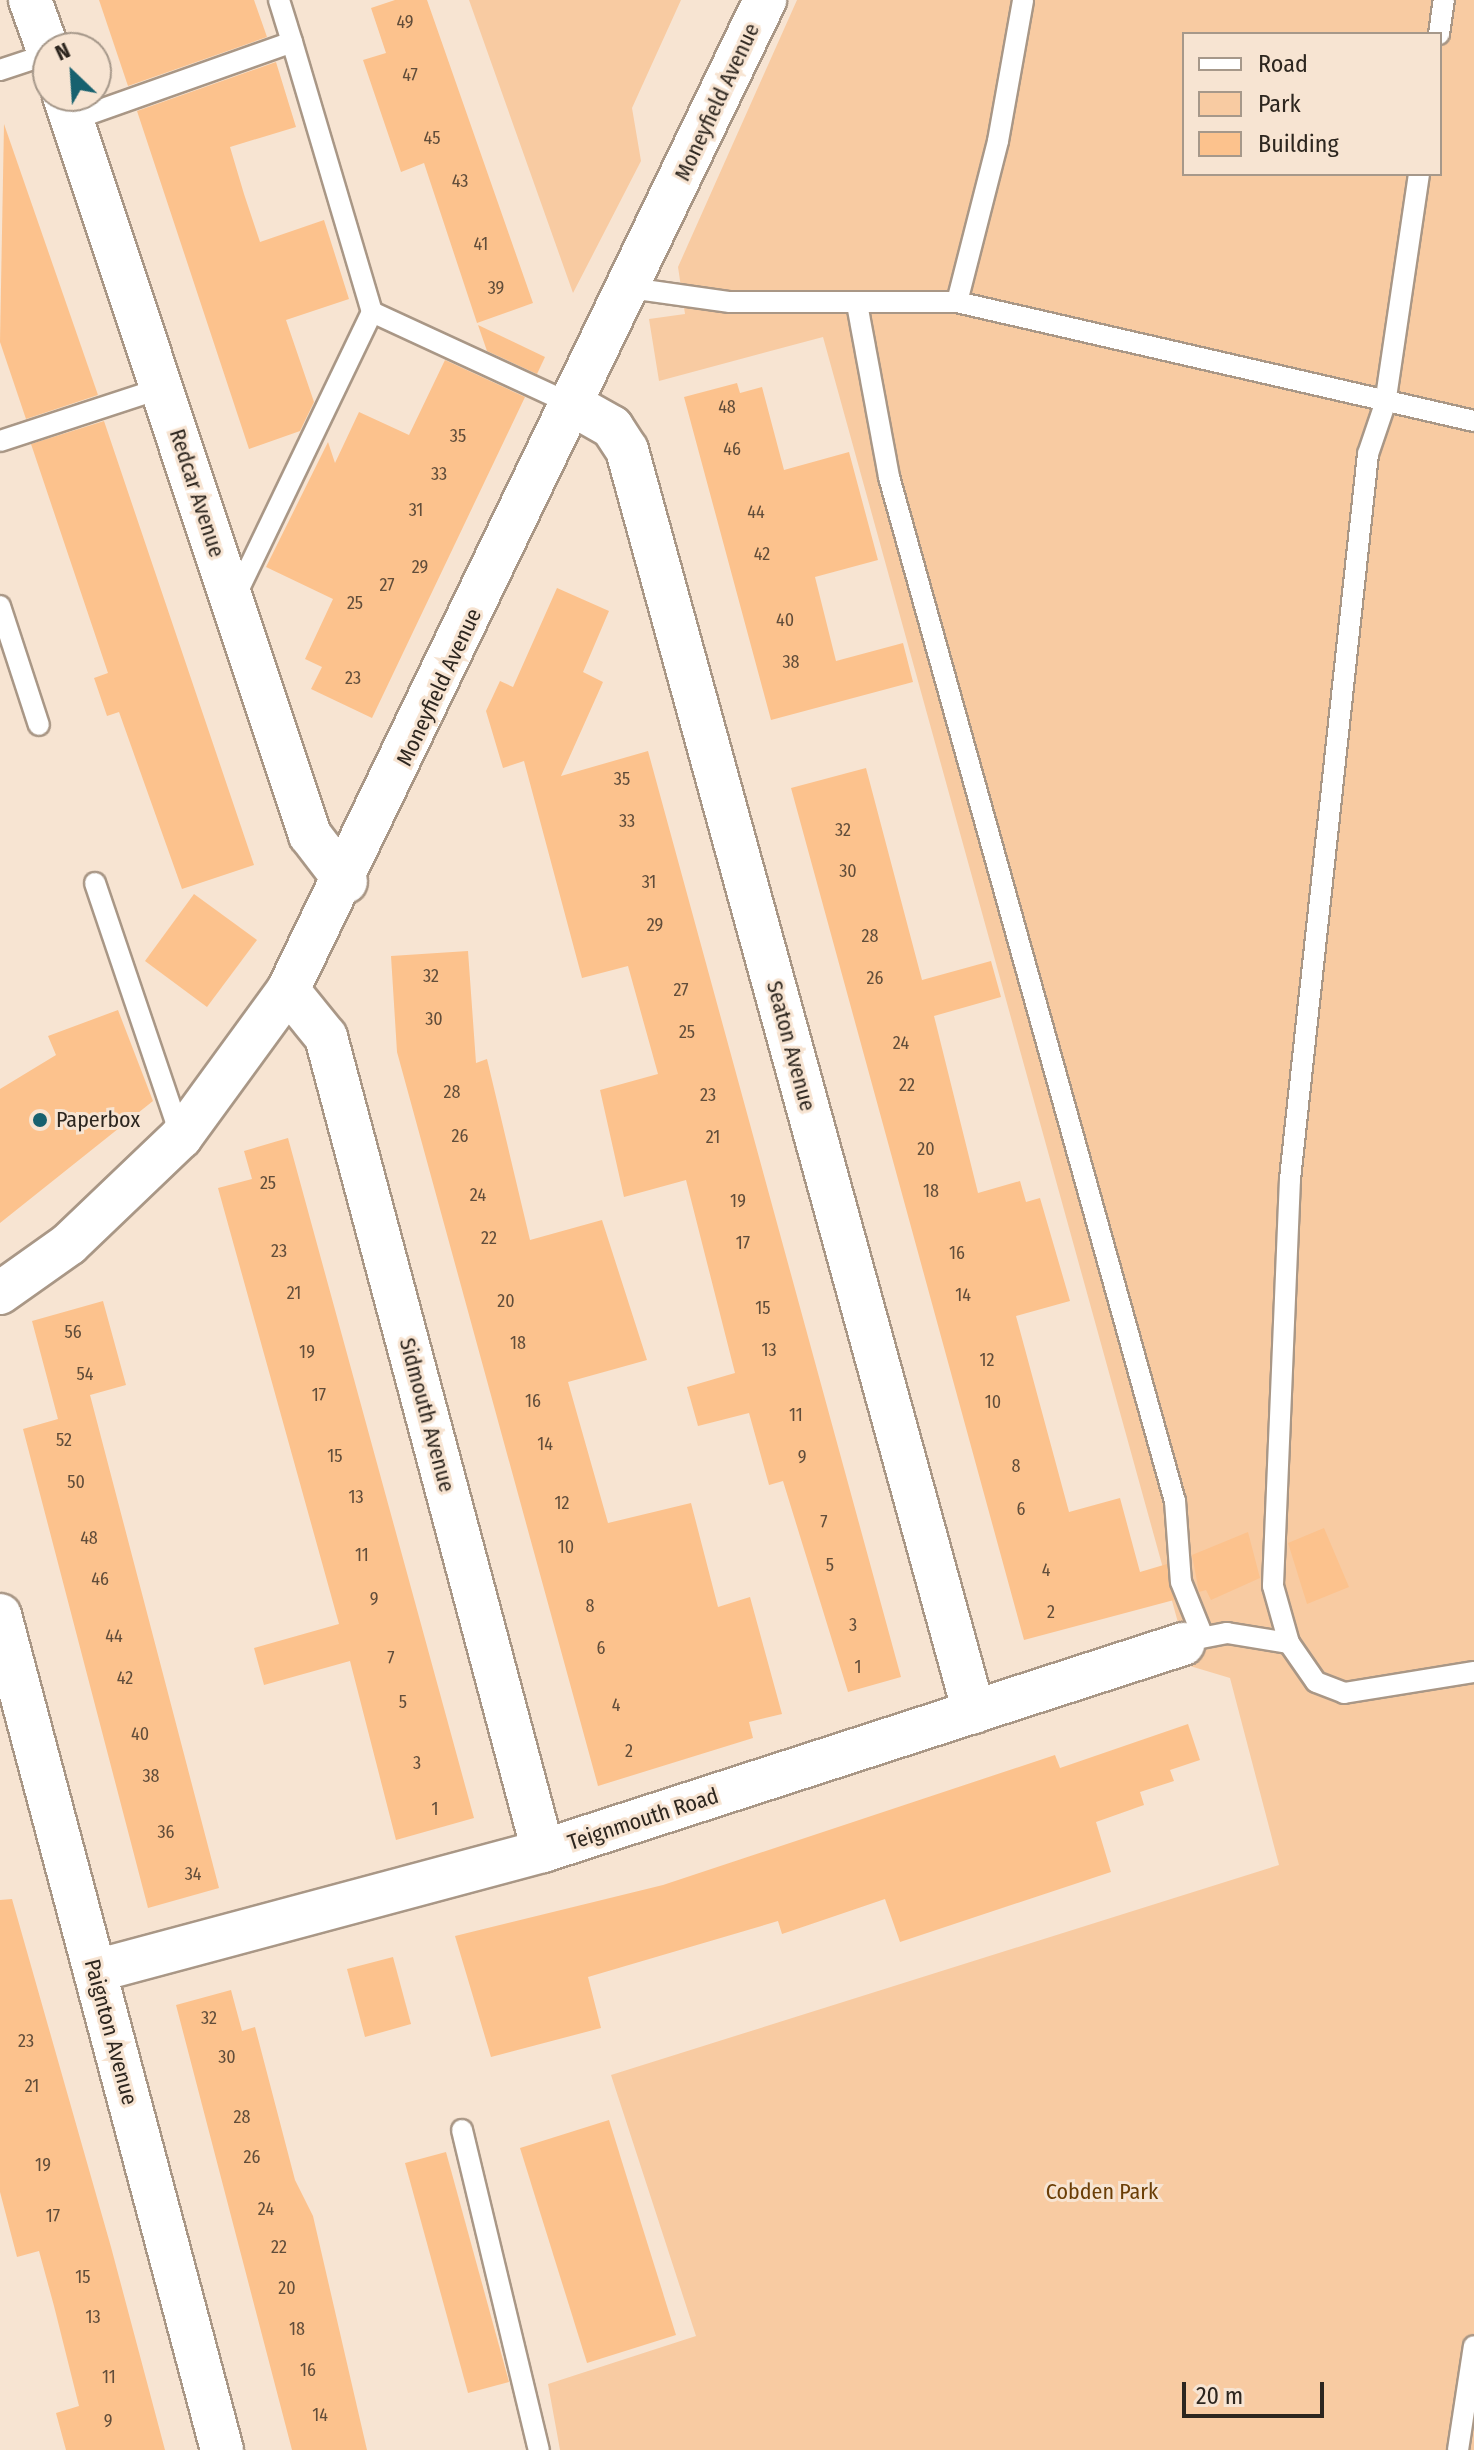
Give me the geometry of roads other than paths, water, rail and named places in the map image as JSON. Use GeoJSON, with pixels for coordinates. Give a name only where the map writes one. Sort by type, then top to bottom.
{"type":"FeatureCollection","features":[{"type":"Feature","properties":{"kind":"street"},"geometry":{"type":"LineString","coordinates":[[30,0],[41,32]]}},
{"type":"Feature","properties":{"kind":"street","name":"Moneyfield Avenue"},"geometry":{"type":"LineString","coordinates":[[0,1293],[69,1244],[181,1137],[288,990],[346,882],[765,0]]}},
{"type":"Feature","properties":{"kind":"street","name":"Redcar Avenue"},"geometry":{"type":"LineString","coordinates":[[69,112],[310,835],[346,882]]}},
{"type":"Feature","properties":{"kind":"street","name":"Seaton Avenue"},"geometry":{"type":"LineString","coordinates":[[573,405],[612,427],[627,450],[974,1712]]}},
{"type":"Feature","properties":{"kind":"street","name":"Sidmouth Avenue"},"geometry":{"type":"LineString","coordinates":[[288,990],[326,1037],[543,1851]]}},
{"type":"Feature","properties":{"kind":"street","name":"Paignton Avenue"},"geometry":{"type":"LineString","coordinates":[[0,1615],[222,2450]]}},
{"type":"Feature","properties":{"kind":"street","name":"Teignmouth Road"},"geometry":{"type":"LineString","coordinates":[[95,1971],[543,1851],[1193,1639]]}},
{"type":"Feature","properties":{"kind":"lane"},"geometry":{"type":"LineString","coordinates":[[233,602],[372,312],[279,0]]}},
{"type":"Feature","properties":{"kind":"lane"},"geometry":{"type":"LineString","coordinates":[[957,302],[998,141],[1023,0]]}},
{"type":"Feature","properties":{"kind":"lane"},"geometry":{"type":"LineString","coordinates":[[1439,32],[1444,0]]}},
{"type":"Feature","properties":{"kind":"lane"},"geometry":{"type":"LineString","coordinates":[[112,95],[292,42]]}},
{"type":"Feature","properties":{"kind":"lane"},"geometry":{"type":"LineString","coordinates":[[0,70],[32,58]]}},
{"type":"Feature","properties":{"kind":"lane"},"geometry":{"type":"LineString","coordinates":[[1419,176],[1385,404],[1368,454],[1290,1179],[1273,1586],[1289,1643],[1316,1682],[1344,1693],[1474,1672]]}},
{"type":"Feature","properties":{"kind":"lane"},"geometry":{"type":"LineString","coordinates":[[630,288],[730,302],[957,302],[1385,404],[1474,421]]}},
{"type":"Feature","properties":{"kind":"lane"},"geometry":{"type":"LineString","coordinates":[[857,304],[889,477],[1175,1501],[1181,1582],[1193,1639],[1289,1643]]}},
{"type":"Feature","properties":{"kind":"lane"},"geometry":{"type":"LineString","coordinates":[[372,312],[573,405]]}},
{"type":"Feature","properties":{"kind":"lane"},"geometry":{"type":"LineString","coordinates":[[0,441],[162,388]]}},
{"type":"Feature","properties":{"kind":"lane"},"geometry":{"type":"LineString","coordinates":[[0,606],[39,725]]}},
{"type":"Feature","properties":{"kind":"lane"},"geometry":{"type":"LineString","coordinates":[[95,883],[181,1137]]}},
{"type":"Feature","properties":{"kind":"lane"},"geometry":{"type":"LineString","coordinates":[[462,2130],[539,2450]]}},
{"type":"Feature","properties":{"kind":"lane"},"geometry":{"type":"LineString","coordinates":[[1458,2450],[1474,2346]]}},
{"type":"Feature","properties":{"kind":"place","name":"Paperbox"},"geometry":{"type":"Point","coordinates":[40,1120]}},
{"type":"Feature","properties":{"kind":"park label","name":"Cobden Park"},"geometry":{"type":"Point","coordinates":[1102,2192]}}]}
